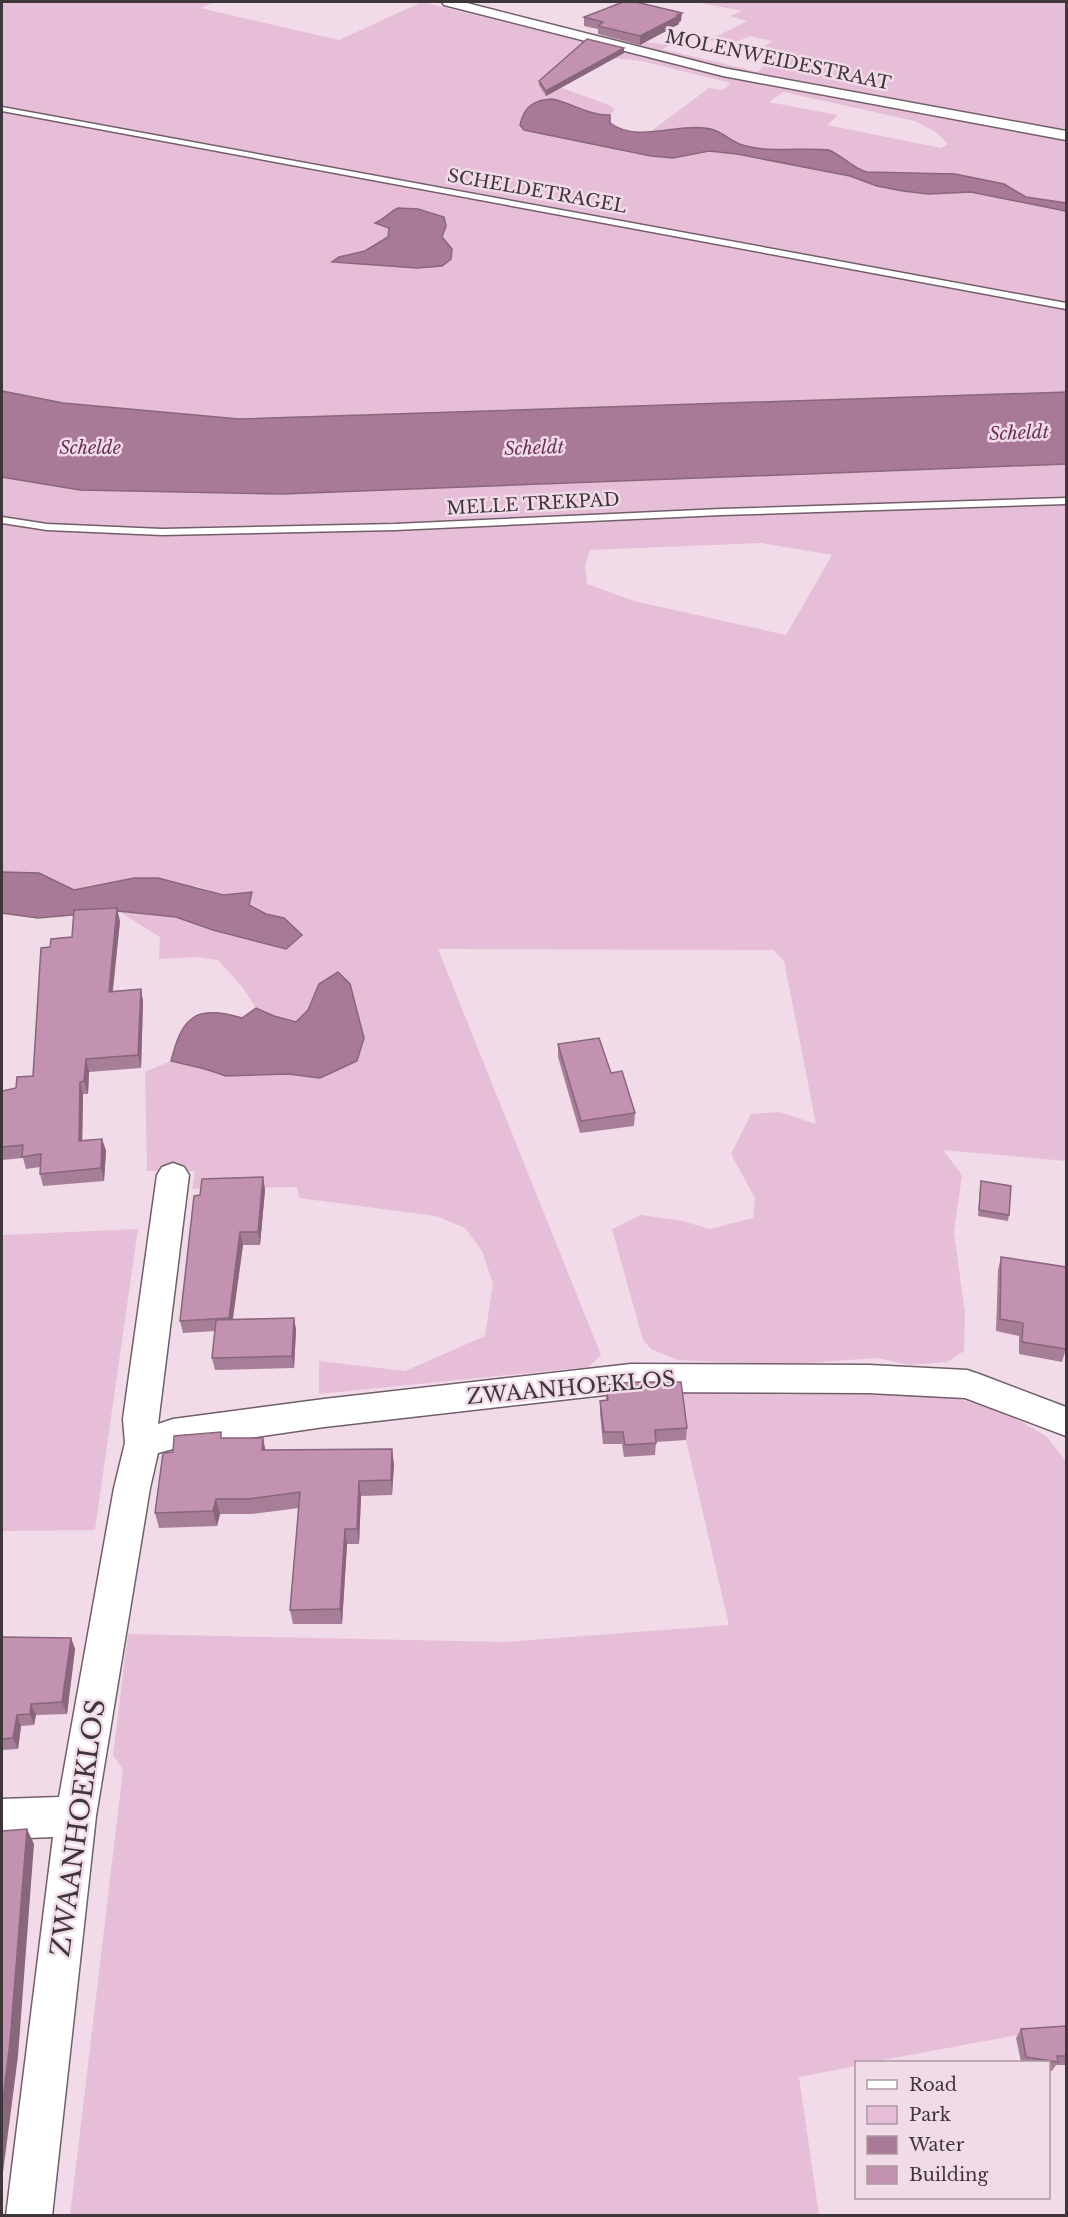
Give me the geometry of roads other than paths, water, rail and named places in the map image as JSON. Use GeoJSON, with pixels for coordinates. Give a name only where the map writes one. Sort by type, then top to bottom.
{"type":"FeatureCollection","features":[{"type":"Feature","properties":{"kind":"street","name":"MOLENWEIDESTRAAT"},"geometry":{"type":"LineString","coordinates":[[449,2],[745,77],[1066,136]]}},
{"type":"Feature","properties":{"kind":"street","name":"ZWAANHOEKLOS"},"geometry":{"type":"LineString","coordinates":[[29,2216],[76,1816],[132,1488],[143,1443],[140,1419],[173,1175]]}},
{"type":"Feature","properties":{"kind":"street","name":"ZWAANHOEKLOS"},"geometry":{"type":"LineString","coordinates":[[143,1443],[173,1434],[224,1426],[631,1378],[868,1379],[967,1384],[1066,1422]]}},
{"type":"Feature","properties":{"kind":"street"},"geometry":{"type":"LineString","coordinates":[[2,1819],[76,1816]]}},
{"type":"Feature","properties":{"kind":"lane","name":"SCHELDETRAGEL"},"geometry":{"type":"LineString","coordinates":[[2,109],[1066,306]]}},
{"type":"Feature","properties":{"kind":"lane","name":"MELLE TREKPAD"},"geometry":{"type":"LineString","coordinates":[[2,520],[47,527],[162,532],[396,527],[721,512],[1066,501]]}},
{"type":"Feature","properties":{"kind":"water"},"geometry":{"type":"Polygon","coordinates":[[[552,99],[595,113],[610,115],[610,123],[632,132],[705,128],[756,148],[829,150],[856,168],[867,172],[955,174],[1004,184],[1026,197],[1066,203],[1066,211],[971,192],[928,194],[903,191],[877,186],[850,176],[737,154],[709,151],[673,158],[651,156],[524,130],[520,125],[527,109],[540,101],[552,99]]]}},
{"type":"Feature","properties":{"kind":"water"},"geometry":{"type":"Polygon","coordinates":[[[398,208],[418,209],[444,217],[446,226],[442,237],[452,249],[451,259],[442,266],[417,268],[332,262],[339,257],[365,251],[388,237],[389,228],[375,223],[398,208]]]}},
{"type":"Feature","properties":{"kind":"water","name":"Schelde"},"geometry":{"type":"Polygon","coordinates":[[[2,391],[63,403],[239,419],[1066,392],[1066,464],[282,494],[80,490],[2,477],[2,391]]]}},
{"type":"Feature","properties":{"kind":"water"},"geometry":{"type":"Polygon","coordinates":[[[2,872],[39,873],[74,890],[134,878],[158,878],[223,895],[252,892],[249,905],[266,914],[284,918],[302,935],[286,949],[213,930],[176,917],[118,911],[38,918],[2,913],[2,872]]]}},
{"type":"Feature","properties":{"kind":"water"},"geometry":{"type":"Polygon","coordinates":[[[338,972],[350,984],[364,1038],[357,1061],[320,1078],[288,1074],[226,1076],[171,1061],[180,1034],[193,1018],[213,1013],[242,1018],[256,1008],[296,1022],[308,1010],[319,984],[338,972]]]}},
{"type":"Feature","properties":{"kind":"water label","name":"Scheldt"},"geometry":{"type":"Point","coordinates":[1019,433]}},
{"type":"Feature","properties":{"kind":"water label","name":"Scheldt"},"geometry":{"type":"Point","coordinates":[534,448]}}]}
